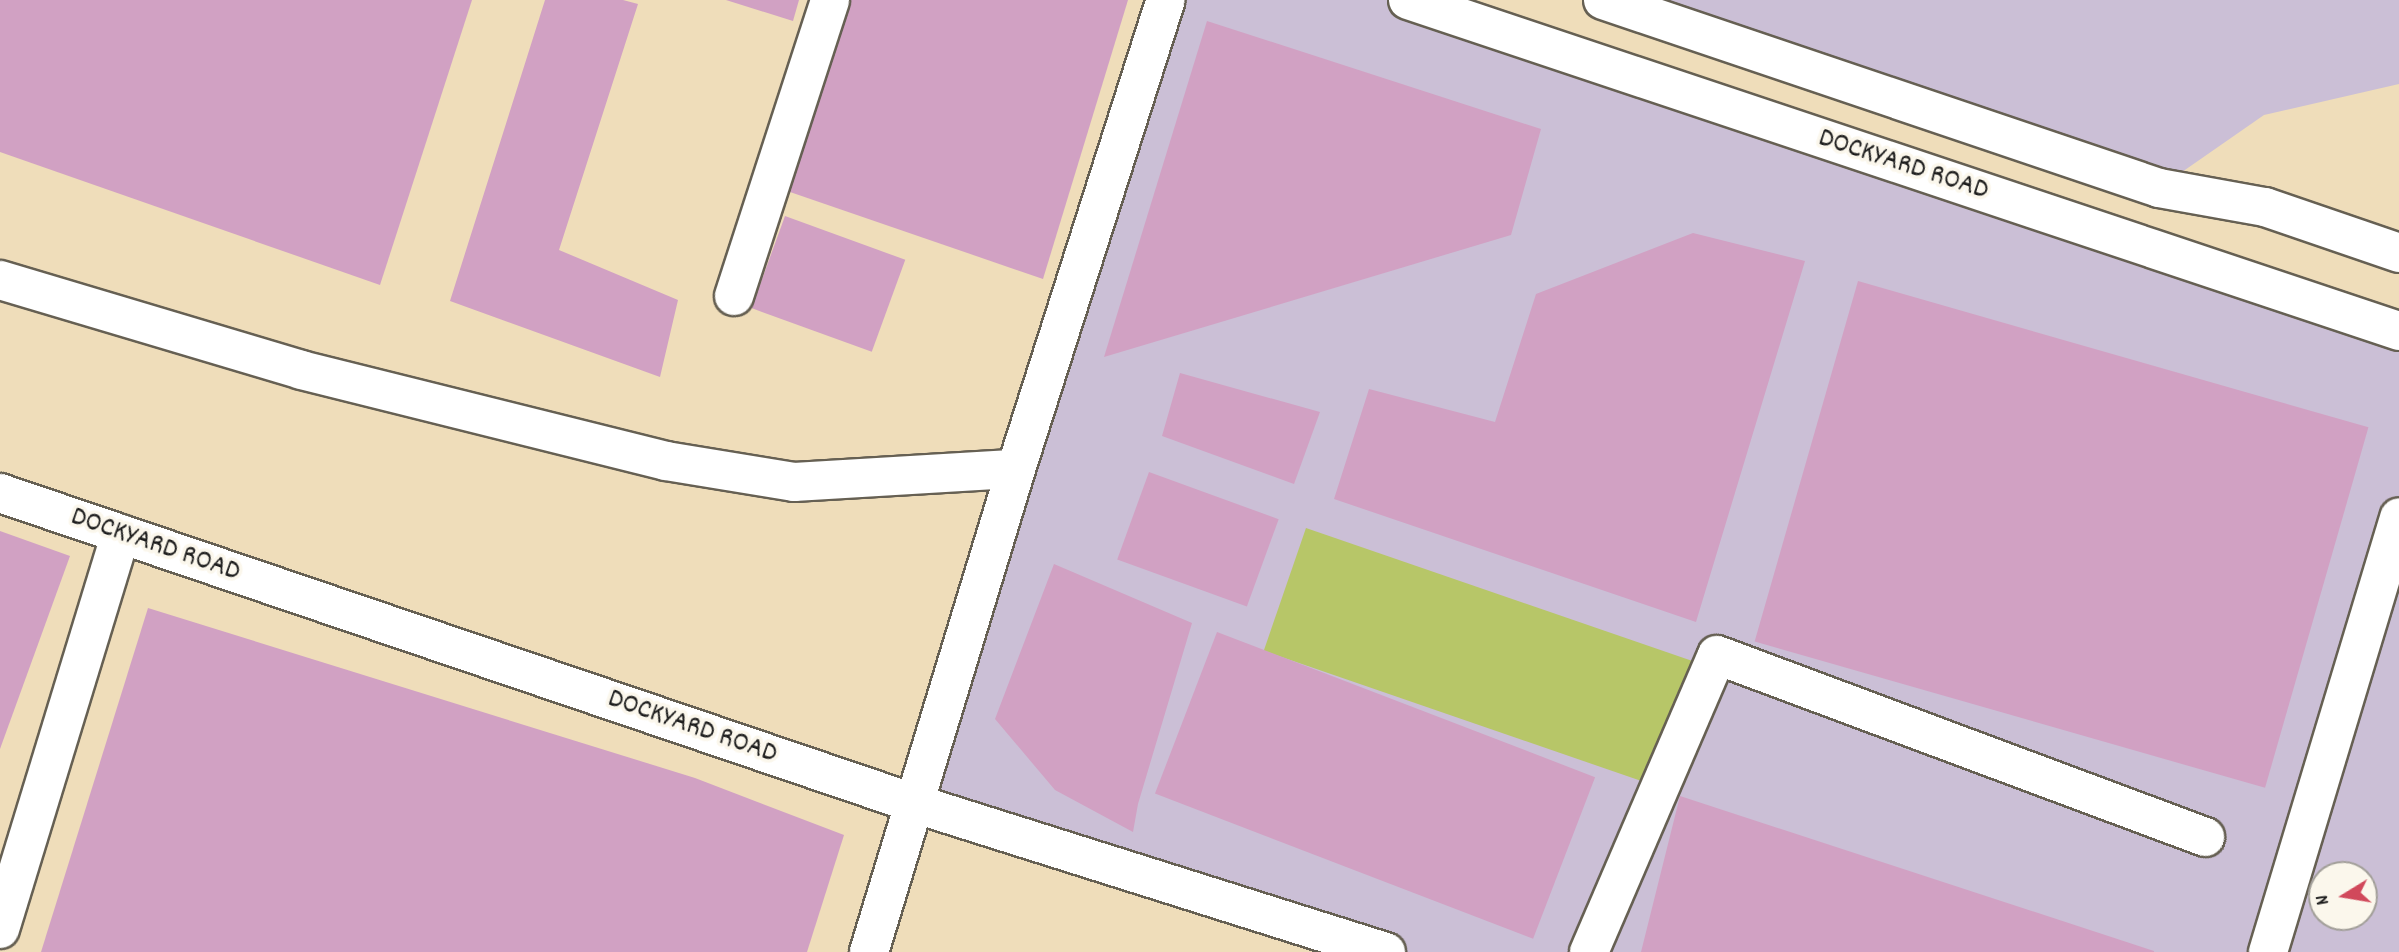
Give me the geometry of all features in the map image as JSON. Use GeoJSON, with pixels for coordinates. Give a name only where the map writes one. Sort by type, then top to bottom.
{"type":"FeatureCollection","features":[{"type":"Feature","properties":{"kind":"street"},"geometry":{"type":"LineString","coordinates":[[734,296],[830,0]]}},
{"type":"Feature","properties":{"kind":"street"},"geometry":{"type":"LineString","coordinates":[[869,952],[1016,469],[1166,0]]}},
{"type":"Feature","properties":{"kind":"street","name":"DOCKYARD ROAD"},"geometry":{"type":"LineString","coordinates":[[1408,0],[2399,331]]}},
{"type":"Feature","properties":{"kind":"street"},"geometry":{"type":"LineString","coordinates":[[1602,0],[2159,188],[2265,207],[2399,253]]}},
{"type":"Feature","properties":{"kind":"street"},"geometry":{"type":"LineString","coordinates":[[0,280],[300,370],[666,461],[794,482],[1016,469]]}},
{"type":"Feature","properties":{"kind":"street","name":"DOCKYARD ROAD"},"geometry":{"type":"LineString","coordinates":[[0,494],[913,803],[1386,952]]}},
{"type":"Feature","properties":{"kind":"street"},"geometry":{"type":"LineString","coordinates":[[2268,952],[2399,517]]}},
{"type":"Feature","properties":{"kind":"street"},"geometry":{"type":"LineString","coordinates":[[0,929],[121,534]]}},
{"type":"Feature","properties":{"kind":"street"},"geometry":{"type":"LineString","coordinates":[[1589,952],[1717,655],[2206,837]]}},
{"type":"Feature","properties":{"kind":"shaded area"},"geometry":{"type":"Polygon","coordinates":[[[1166,0],[1408,0],[2399,331],[2399,952],[1387,952],[913,803],[1166,0]]]}},
{"type":"Feature","properties":{"kind":"shaded area"},"geometry":{"type":"Polygon","coordinates":[[[1604,0],[2399,0],[2399,84],[2264,115],[2159,188],[1604,0]]]}},
{"type":"Feature","properties":{"kind":"green space"},"geometry":{"type":"Polygon","coordinates":[[[1306,528],[1695,662],[1652,785],[1264,651],[1306,528]]]}},
{"type":"Feature","properties":{"kind":"building"},"geometry":{"type":"Polygon","coordinates":[[[0,0],[472,0],[380,285],[0,152],[0,0]]]}},
{"type":"Feature","properties":{"kind":"building"},"geometry":{"type":"Polygon","coordinates":[[[545,0],[623,0],[638,4],[559,250],[678,300],[660,377],[450,301],[545,0]]]}},
{"type":"Feature","properties":{"kind":"building"},"geometry":{"type":"Polygon","coordinates":[[[726,0],[799,0],[793,21],[726,0]]]}},
{"type":"Feature","properties":{"kind":"building"},"geometry":{"type":"Polygon","coordinates":[[[850,0],[1128,0],[1043,279],[790,192],[850,0]]]}},
{"type":"Feature","properties":{"kind":"building"},"geometry":{"type":"Polygon","coordinates":[[[1207,21],[1541,129],[1511,235],[1104,357],[1207,21]]]}},
{"type":"Feature","properties":{"kind":"building"},"geometry":{"type":"Polygon","coordinates":[[[785,216],[905,260],[872,352],[751,308],[785,216]]]}},
{"type":"Feature","properties":{"kind":"building"},"geometry":{"type":"Polygon","coordinates":[[[1693,233],[1805,261],[1696,622],[1334,499],[1369,389],[1495,422],[1536,294],[1693,233]]]}},
{"type":"Feature","properties":{"kind":"building"},"geometry":{"type":"Polygon","coordinates":[[[1858,281],[2368,427],[2265,788],[1755,641],[1858,281]]]}},
{"type":"Feature","properties":{"kind":"building"},"geometry":{"type":"Polygon","coordinates":[[[1180,373],[1320,412],[1294,484],[1162,436],[1180,373]]]}},
{"type":"Feature","properties":{"kind":"building"},"geometry":{"type":"Polygon","coordinates":[[[1149,472],[1279,519],[1247,607],[1117,559],[1149,472]]]}},
{"type":"Feature","properties":{"kind":"building"},"geometry":{"type":"Polygon","coordinates":[[[0,531],[70,556],[0,749],[0,531]]]}},
{"type":"Feature","properties":{"kind":"building"},"geometry":{"type":"Polygon","coordinates":[[[1054,564],[1192,623],[1138,804],[1133,832],[1055,790],[995,719],[1054,564]]]}},
{"type":"Feature","properties":{"kind":"building"},"geometry":{"type":"Polygon","coordinates":[[[148,608],[695,778],[844,835],[807,952],[41,952],[148,608]]]}},
{"type":"Feature","properties":{"kind":"building"},"geometry":{"type":"Polygon","coordinates":[[[1217,632],[1595,777],[1533,939],[1155,794],[1217,632]]]}},
{"type":"Feature","properties":{"kind":"building"},"geometry":{"type":"Polygon","coordinates":[[[1680,796],[2154,951],[2154,952],[1641,952],[1680,796]]]}}]}
